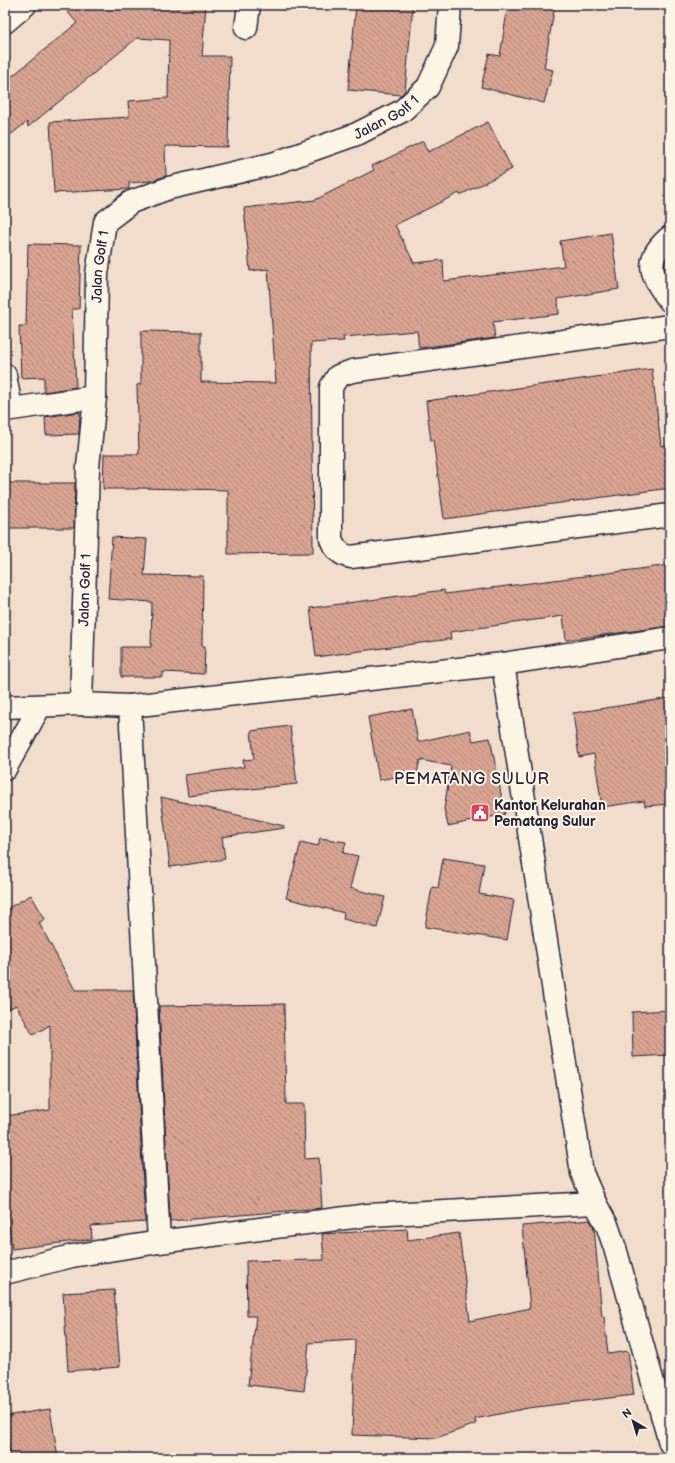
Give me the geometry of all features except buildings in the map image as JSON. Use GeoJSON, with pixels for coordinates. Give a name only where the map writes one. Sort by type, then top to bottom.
{"type":"FeatureCollection","features":[{"type":"Feature","properties":{"kind":"street"},"geometry":{"type":"LineString","coordinates":[[5,22],[25,5]]}},
{"type":"Feature","properties":{"kind":"street"},"geometry":{"type":"LineString","coordinates":[[246,28],[249,5]]}},
{"type":"Feature","properties":{"kind":"street","name":"Jalan Golf 1"},"geometry":{"type":"LineString","coordinates":[[81,704],[88,467],[95,397],[97,274],[105,222],[131,202],[169,188],[272,164],[357,134],[402,111],[428,87],[447,46],[450,5]]}},
{"type":"Feature","properties":{"kind":"street"},"geometry":{"type":"LineString","coordinates":[[670,237],[663,243],[655,254],[651,265],[657,284],[670,301]]}},
{"type":"Feature","properties":{"kind":"street"},"geometry":{"type":"LineString","coordinates":[[670,326],[352,371],[338,376],[331,387],[331,539],[334,547],[339,552],[351,557],[670,515]]}},
{"type":"Feature","properties":{"kind":"street"},"geometry":{"type":"LineString","coordinates":[[5,375],[8,409],[95,397]]}},
{"type":"Feature","properties":{"kind":"street"},"geometry":{"type":"LineString","coordinates":[[5,707],[81,704],[130,706],[503,664],[670,638]]}},
{"type":"Feature","properties":{"kind":"street"},"geometry":{"type":"LineString","coordinates":[[503,664],[582,1173],[615,1248],[670,1443]]}},
{"type":"Feature","properties":{"kind":"street"},"geometry":{"type":"LineString","coordinates":[[5,769],[40,706]]}},
{"type":"Feature","properties":{"kind":"street"},"geometry":{"type":"LineString","coordinates":[[130,706],[160,1242]]}},
{"type":"Feature","properties":{"kind":"street"},"geometry":{"type":"LineString","coordinates":[[5,1273],[72,1256],[160,1242],[368,1215],[595,1203]]}},
{"type":"Feature","properties":{"kind":"place","name":"Kantor Kelurahan Pematang Sulur"},"geometry":{"type":"Point","coordinates":[480,813]}},
{"type":"Feature","properties":{"kind":"district","name":"PEMATANG SULUR"},"geometry":{"type":"Point","coordinates":[472,779]}}]}
